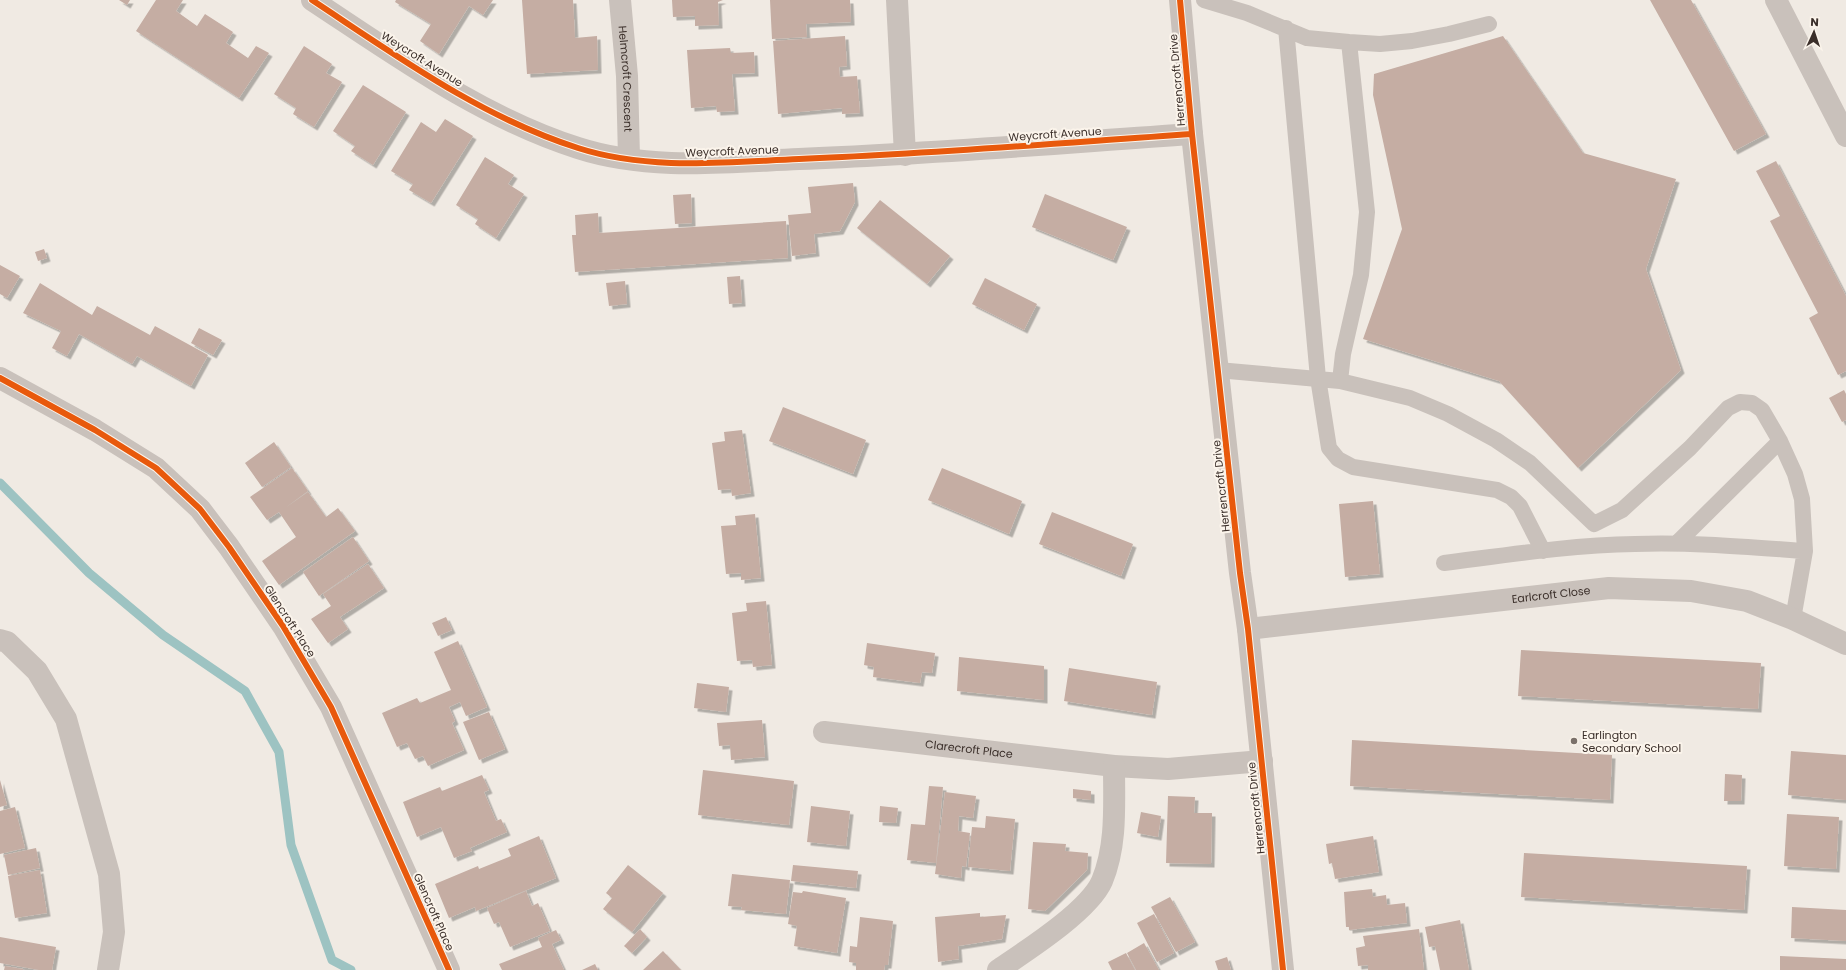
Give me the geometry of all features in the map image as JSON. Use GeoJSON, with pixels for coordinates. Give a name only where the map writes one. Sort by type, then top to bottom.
{"type":"FeatureCollection","features":[{"type":"Feature","properties":{"kind":"street","name":"Weycroft Avenue"},"geometry":{"type":"LineString","coordinates":[[312,0],[395,55],[479,106],[540,134],[581,149],[629,158],[689,163],[905,155],[1192,134]]}},
{"type":"Feature","properties":{"kind":"street","name":"Helmcroft Crescent"},"geometry":{"type":"LineString","coordinates":[[620,0],[627,76],[629,158]]}},
{"type":"Feature","properties":{"kind":"street"},"geometry":{"type":"LineString","coordinates":[[897,0],[905,155]]}},
{"type":"Feature","properties":{"kind":"street","name":"Herrencroft Drive"},"geometry":{"type":"LineString","coordinates":[[1180,0],[1192,134],[1240,573],[1248,629],[1283,970]]}},
{"type":"Feature","properties":{"kind":"street"},"geometry":{"type":"LineString","coordinates":[[1776,0],[1846,136]]}},
{"type":"Feature","properties":{"kind":"street","name":"Glencroft Place"},"geometry":{"type":"LineString","coordinates":[[0,378],[95,430],[156,468],[200,509],[229,546],[283,626],[331,707],[449,970]]}},
{"type":"Feature","properties":{"kind":"street","name":"Earlcroft Close"},"geometry":{"type":"LineString","coordinates":[[1248,629],[1609,588],[1691,591],[1747,601],[1793,619],[1846,644]]}},
{"type":"Feature","properties":{"kind":"street"},"geometry":{"type":"LineString","coordinates":[[0,640],[7,642],[37,670],[66,719],[110,874],[114,932],[108,970]]}},
{"type":"Feature","properties":{"kind":"street","name":"Clarecroft Place"},"geometry":{"type":"LineString","coordinates":[[824,732],[1114,766],[1168,769],[1262,761]]}},
{"type":"Feature","properties":{"kind":"street"},"geometry":{"type":"LineString","coordinates":[[998,970],[1038,943],[1085,904],[1101,882],[1111,853],[1114,766]]}},
{"type":"Feature","properties":{"kind":"lane"},"geometry":{"type":"LineString","coordinates":[[1204,0],[1286,28],[1307,38],[1349,42],[1380,44],[1412,41],[1489,24]]}},
{"type":"Feature","properties":{"kind":"lane"},"geometry":{"type":"LineString","coordinates":[[1286,28],[1318,378],[1329,448],[1338,459],[1353,466],[1497,490],[1511,497],[1520,506],[1543,551]]}},
{"type":"Feature","properties":{"kind":"lane"},"geometry":{"type":"LineString","coordinates":[[1340,381],[1343,354],[1361,275],[1367,212],[1349,42]]}},
{"type":"Feature","properties":{"kind":"lane"},"geometry":{"type":"LineString","coordinates":[[1218,370],[1340,381],[1410,398],[1448,414],[1496,440],[1530,463],[1594,524],[1594,545]]}},
{"type":"Feature","properties":{"kind":"lane"},"geometry":{"type":"LineString","coordinates":[[1594,524],[1622,510],[1690,448],[1728,408],[1735,404],[1747,402],[1757,405],[1768,420],[1780,442],[1795,474],[1802,499],[1805,551],[1793,619]]}},
{"type":"Feature","properties":{"kind":"lane"},"geometry":{"type":"LineString","coordinates":[[1677,543],[1780,442]]}},
{"type":"Feature","properties":{"kind":"lane"},"geometry":{"type":"LineString","coordinates":[[1444,563],[1594,545],[1677,543],[1805,551]]}},
{"type":"Feature","properties":{"kind":"building"},"geometry":{"type":"Polygon","coordinates":[[[119,0],[130,0],[127,5],[119,0]]]}},
{"type":"Feature","properties":{"kind":"building"},"geometry":{"type":"Polygon","coordinates":[[[156,0],[183,0],[176,11],[197,26],[205,14],[233,32],[226,43],[248,58],[256,46],[269,53],[239,98],[136,31],[156,0]]]}},
{"type":"Feature","properties":{"kind":"building"},"geometry":{"type":"Polygon","coordinates":[[[396,0],[493,0],[483,15],[469,6],[439,54],[420,41],[431,24],[395,2],[396,0]]]}},
{"type":"Feature","properties":{"kind":"building"},"geometry":{"type":"Polygon","coordinates":[[[522,0],[573,0],[575,38],[597,36],[598,70],[527,74],[522,0]]]}},
{"type":"Feature","properties":{"kind":"building"},"geometry":{"type":"Polygon","coordinates":[[[672,0],[723,0],[718,2],[719,25],[695,26],[695,16],[673,17],[672,0]]]}},
{"type":"Feature","properties":{"kind":"building"},"geometry":{"type":"Polygon","coordinates":[[[770,0],[850,0],[851,22],[806,24],[807,37],[772,39],[770,0]]]}},
{"type":"Feature","properties":{"kind":"building"},"geometry":{"type":"Polygon","coordinates":[[[1650,0],[1691,0],[1766,134],[1734,151],[1650,0]]]}},
{"type":"Feature","properties":{"kind":"building"},"geometry":{"type":"Polygon","coordinates":[[[845,36],[847,66],[839,67],[840,77],[857,76],[860,113],[842,114],[842,108],[778,114],[773,41],[845,36]]]}},
{"type":"Feature","properties":{"kind":"building"},"geometry":{"type":"Polygon","coordinates":[[[1503,36],[1583,153],[1676,179],[1646,269],[1681,370],[1578,468],[1499,381],[1363,339],[1402,229],[1373,95],[1374,74],[1503,36]]]}},
{"type":"Feature","properties":{"kind":"building"},"geometry":{"type":"Polygon","coordinates":[[[304,46],[332,64],[326,73],[342,82],[314,127],[293,114],[296,108],[274,94],[304,46]]]}},
{"type":"Feature","properties":{"kind":"building"},"geometry":{"type":"Polygon","coordinates":[[[730,48],[731,53],[754,52],[755,73],[732,74],[735,111],[717,112],[716,106],[691,108],[687,50],[730,48]]]}},
{"type":"Feature","properties":{"kind":"building"},"geometry":{"type":"Polygon","coordinates":[[[363,85],[406,112],[373,165],[351,151],[355,146],[333,131],[363,85]]]}},
{"type":"Feature","properties":{"kind":"building"},"geometry":{"type":"Polygon","coordinates":[[[445,119],[473,136],[431,203],[409,190],[413,184],[391,171],[421,122],[436,132],[445,119]]]}},
{"type":"Feature","properties":{"kind":"building"},"geometry":{"type":"Polygon","coordinates":[[[485,157],[514,175],[508,184],[524,194],[496,238],[475,224],[478,219],[456,205],[485,157]]]}},
{"type":"Feature","properties":{"kind":"building"},"geometry":{"type":"Polygon","coordinates":[[[1776,161],[1846,296],[1846,371],[1838,375],[1809,318],[1818,313],[1770,221],[1780,216],[1756,171],[1776,161]]]}},
{"type":"Feature","properties":{"kind":"building"},"geometry":{"type":"Polygon","coordinates":[[[853,183],[855,202],[840,231],[814,234],[816,253],[792,256],[788,215],[811,213],[808,187],[853,183]]]}},
{"type":"Feature","properties":{"kind":"building"},"geometry":{"type":"Polygon","coordinates":[[[691,194],[692,223],[675,224],[673,195],[691,194]]]}},
{"type":"Feature","properties":{"kind":"building"},"geometry":{"type":"Polygon","coordinates":[[[1045,194],[1127,227],[1113,260],[1032,227],[1045,194]]]}},
{"type":"Feature","properties":{"kind":"building"},"geometry":{"type":"Polygon","coordinates":[[[880,200],[950,256],[927,284],[857,228],[880,200]]]}},
{"type":"Feature","properties":{"kind":"building"},"geometry":{"type":"Polygon","coordinates":[[[598,213],[599,233],[786,221],[788,258],[575,272],[572,235],[576,235],[575,215],[598,213]]]}},
{"type":"Feature","properties":{"kind":"building"},"geometry":{"type":"Polygon","coordinates":[[[44,249],[47,258],[38,261],[35,252],[44,249]]]}},
{"type":"Feature","properties":{"kind":"building"},"geometry":{"type":"Polygon","coordinates":[[[0,265],[20,276],[7,298],[0,294],[0,265]]]}},
{"type":"Feature","properties":{"kind":"building"},"geometry":{"type":"Polygon","coordinates":[[[740,276],[742,303],[729,304],[727,277],[740,276]]]}},
{"type":"Feature","properties":{"kind":"building"},"geometry":{"type":"Polygon","coordinates":[[[985,278],[1037,304],[1024,330],[972,304],[985,278]]]}},
{"type":"Feature","properties":{"kind":"building"},"geometry":{"type":"Polygon","coordinates":[[[625,281],[627,304],[609,306],[606,283],[625,281]]]}},
{"type":"Feature","properties":{"kind":"building"},"geometry":{"type":"Polygon","coordinates":[[[40,283],[92,315],[97,306],[150,335],[155,326],[208,355],[191,386],[137,356],[132,364],[79,334],[67,356],[52,348],[61,331],[23,313],[40,283]]]}},
{"type":"Feature","properties":{"kind":"building"},"geometry":{"type":"Polygon","coordinates":[[[199,328],[222,340],[213,355],[191,343],[199,328]]]}},
{"type":"Feature","properties":{"kind":"building"},"geometry":{"type":"Polygon","coordinates":[[[1844,390],[1846,394],[1846,420],[1842,422],[1829,398],[1844,390]]]}},
{"type":"Feature","properties":{"kind":"building"},"geometry":{"type":"Polygon","coordinates":[[[783,407],[866,440],[853,474],[769,441],[783,407]]]}},
{"type":"Feature","properties":{"kind":"building"},"geometry":{"type":"Polygon","coordinates":[[[742,430],[751,493],[732,496],[731,489],[718,490],[712,443],[725,441],[724,432],[742,430]]]}},
{"type":"Feature","properties":{"kind":"building"},"geometry":{"type":"Polygon","coordinates":[[[274,442],[291,467],[262,487],[245,463],[274,442]]]}},
{"type":"Feature","properties":{"kind":"building"},"geometry":{"type":"Polygon","coordinates":[[[292,468],[308,491],[285,508],[308,492],[326,517],[338,508],[355,531],[279,585],[262,561],[296,537],[279,512],[267,520],[250,497],[292,468]]]}},
{"type":"Feature","properties":{"kind":"building"},"geometry":{"type":"Polygon","coordinates":[[[942,468],[1022,501],[1009,534],[928,500],[942,468]]]}},
{"type":"Feature","properties":{"kind":"building"},"geometry":{"type":"Polygon","coordinates":[[[1373,501],[1380,574],[1345,577],[1339,504],[1373,501]]]}},
{"type":"Feature","properties":{"kind":"building"},"geometry":{"type":"Polygon","coordinates":[[[1052,512],[1133,544],[1121,576],[1039,544],[1052,512]]]}},
{"type":"Feature","properties":{"kind":"building"},"geometry":{"type":"Polygon","coordinates":[[[755,514],[761,578],[741,580],[741,573],[726,574],[721,526],[736,525],[735,516],[755,514]]]}},
{"type":"Feature","properties":{"kind":"building"},"geometry":{"type":"Polygon","coordinates":[[[353,537],[369,561],[319,596],[303,572],[353,537]]]}},
{"type":"Feature","properties":{"kind":"building"},"geometry":{"type":"Polygon","coordinates":[[[368,564],[384,588],[340,617],[348,629],[328,643],[311,619],[331,606],[323,594],[368,564]]]}},
{"type":"Feature","properties":{"kind":"building"},"geometry":{"type":"Polygon","coordinates":[[[766,601],[772,665],[753,667],[752,660],[737,661],[732,613],[747,611],[746,603],[766,601]]]}},
{"type":"Feature","properties":{"kind":"building"},"geometry":{"type":"Polygon","coordinates":[[[446,617],[452,630],[438,636],[432,623],[446,617]]]}},
{"type":"Feature","properties":{"kind":"building"},"geometry":{"type":"Polygon","coordinates":[[[458,641],[487,707],[466,716],[460,702],[449,707],[455,721],[452,723],[464,750],[428,766],[423,756],[415,759],[407,743],[397,747],[382,713],[417,698],[420,703],[451,690],[434,652],[458,641]]]}},
{"type":"Feature","properties":{"kind":"building"},"geometry":{"type":"Polygon","coordinates":[[[867,643],[935,653],[932,673],[922,672],[920,683],[873,677],[874,667],[864,665],[867,643]]]}},
{"type":"Feature","properties":{"kind":"building"},"geometry":{"type":"Polygon","coordinates":[[[1521,650],[1761,663],[1758,709],[1518,696],[1521,650]]]}},
{"type":"Feature","properties":{"kind":"building"},"geometry":{"type":"Polygon","coordinates":[[[959,657],[1044,666],[1044,700],[957,691],[959,657]]]}},
{"type":"Feature","properties":{"kind":"building"},"geometry":{"type":"Polygon","coordinates":[[[1069,668],[1157,682],[1152,715],[1064,701],[1069,668]]]}},
{"type":"Feature","properties":{"kind":"building"},"geometry":{"type":"Polygon","coordinates":[[[697,683],[729,687],[726,712],[694,708],[697,683]]]}},
{"type":"Feature","properties":{"kind":"building"},"geometry":{"type":"Polygon","coordinates":[[[489,712],[505,749],[479,760],[463,722],[489,712]]]}},
{"type":"Feature","properties":{"kind":"building"},"geometry":{"type":"Polygon","coordinates":[[[762,720],[765,757],[731,760],[730,745],[719,746],[717,723],[762,720]]]}},
{"type":"Feature","properties":{"kind":"building"},"geometry":{"type":"Polygon","coordinates":[[[1352,740],[1612,755],[1610,800],[1350,786],[1352,740]]]}},
{"type":"Feature","properties":{"kind":"building"},"geometry":{"type":"Polygon","coordinates":[[[1791,751],[1846,755],[1846,800],[1788,795],[1791,751]]]}},
{"type":"Feature","properties":{"kind":"building"},"geometry":{"type":"Polygon","coordinates":[[[703,770],[794,781],[789,825],[698,815],[703,770]]]}},
{"type":"Feature","properties":{"kind":"building"},"geometry":{"type":"Polygon","coordinates":[[[1725,774],[1742,775],[1741,801],[1724,801],[1725,774]]]}},
{"type":"Feature","properties":{"kind":"building"},"geometry":{"type":"Polygon","coordinates":[[[482,775],[489,790],[484,792],[496,821],[501,819],[507,832],[470,848],[472,851],[454,858],[441,827],[417,837],[403,802],[440,787],[442,791],[482,775]]]}},
{"type":"Feature","properties":{"kind":"building"},"geometry":{"type":"Polygon","coordinates":[[[0,780],[7,805],[0,807],[0,780]]]}},
{"type":"Feature","properties":{"kind":"building"},"geometry":{"type":"Polygon","coordinates":[[[929,786],[943,787],[936,863],[907,860],[911,824],[925,825],[929,786]]]}},
{"type":"Feature","properties":{"kind":"building"},"geometry":{"type":"Polygon","coordinates":[[[1073,789],[1091,791],[1091,800],[1073,798],[1073,789]]]}},
{"type":"Feature","properties":{"kind":"building"},"geometry":{"type":"Polygon","coordinates":[[[945,792],[976,796],[973,818],[959,816],[958,831],[970,833],[966,867],[962,866],[961,878],[935,874],[945,792]]]}},
{"type":"Feature","properties":{"kind":"building"},"geometry":{"type":"Polygon","coordinates":[[[1168,796],[1195,797],[1194,813],[1212,813],[1211,864],[1166,863],[1168,796]]]}},
{"type":"Feature","properties":{"kind":"building"},"geometry":{"type":"Polygon","coordinates":[[[811,806],[850,811],[846,846],[807,842],[811,806]]]}},
{"type":"Feature","properties":{"kind":"building"},"geometry":{"type":"Polygon","coordinates":[[[880,806],[898,808],[896,823],[879,822],[880,806]]]}},
{"type":"Feature","properties":{"kind":"building"},"geometry":{"type":"Polygon","coordinates":[[[15,807],[25,848],[0,854],[0,811],[15,807]]]}},
{"type":"Feature","properties":{"kind":"building"},"geometry":{"type":"Polygon","coordinates":[[[1141,812],[1161,816],[1158,837],[1137,833],[1141,812]]]}},
{"type":"Feature","properties":{"kind":"building"},"geometry":{"type":"Polygon","coordinates":[[[1787,814],[1839,817],[1836,869],[1784,866],[1787,814]]]}},
{"type":"Feature","properties":{"kind":"building"},"geometry":{"type":"Polygon","coordinates":[[[986,816],[1015,819],[1010,871],[968,867],[972,827],[985,828],[986,816]]]}},
{"type":"Feature","properties":{"kind":"building"},"geometry":{"type":"Polygon","coordinates":[[[539,836],[556,878],[476,911],[475,907],[449,918],[435,884],[478,866],[479,869],[511,856],[508,849],[539,836]]]}},
{"type":"Feature","properties":{"kind":"building"},"geometry":{"type":"Polygon","coordinates":[[[1373,836],[1379,872],[1335,879],[1332,863],[1329,864],[1326,844],[1373,836]]]}},
{"type":"Feature","properties":{"kind":"building"},"geometry":{"type":"Polygon","coordinates":[[[1033,842],[1066,844],[1065,851],[1088,853],[1087,870],[1045,911],[1028,909],[1033,842]]]}},
{"type":"Feature","properties":{"kind":"building"},"geometry":{"type":"Polygon","coordinates":[[[36,848],[40,868],[8,875],[4,855],[36,848]]]}},
{"type":"Feature","properties":{"kind":"building"},"geometry":{"type":"Polygon","coordinates":[[[1524,853],[1747,866],[1744,910],[1521,897],[1524,853]]]}},
{"type":"Feature","properties":{"kind":"building"},"geometry":{"type":"Polygon","coordinates":[[[628,865],[663,893],[632,932],[603,909],[612,898],[606,893],[628,865]]]}},
{"type":"Feature","properties":{"kind":"building"},"geometry":{"type":"Polygon","coordinates":[[[793,865],[858,871],[856,888],[791,881],[793,865]]]}},
{"type":"Feature","properties":{"kind":"building"},"geometry":{"type":"Polygon","coordinates":[[[40,870],[47,913],[15,918],[8,876],[40,870]]]}},
{"type":"Feature","properties":{"kind":"building"},"geometry":{"type":"Polygon","coordinates":[[[732,874],[790,880],[786,914],[741,910],[742,907],[728,906],[732,874]]]}},
{"type":"Feature","properties":{"kind":"building"},"geometry":{"type":"Polygon","coordinates":[[[1372,889],[1373,897],[1386,895],[1387,905],[1405,903],[1407,923],[1349,930],[1349,927],[1346,927],[1344,892],[1372,889]]]}},
{"type":"Feature","properties":{"kind":"building"},"geometry":{"type":"Polygon","coordinates":[[[526,891],[532,906],[538,903],[550,931],[510,947],[499,922],[494,924],[487,908],[526,891]]]}},
{"type":"Feature","properties":{"kind":"building"},"geometry":{"type":"Polygon","coordinates":[[[803,891],[846,898],[837,953],[794,946],[797,926],[788,924],[793,892],[802,893],[803,891]]]}},
{"type":"Feature","properties":{"kind":"building"},"geometry":{"type":"Polygon","coordinates":[[[1170,897],[1195,942],[1176,952],[1151,907],[1170,897]]]}},
{"type":"Feature","properties":{"kind":"building"},"geometry":{"type":"Polygon","coordinates":[[[1792,907],[1846,910],[1846,941],[1791,938],[1792,907]]]}},
{"type":"Feature","properties":{"kind":"building"},"geometry":{"type":"Polygon","coordinates":[[[980,913],[980,917],[1006,915],[1002,939],[958,946],[959,959],[938,962],[935,917],[980,913]]]}},
{"type":"Feature","properties":{"kind":"building"},"geometry":{"type":"Polygon","coordinates":[[[1154,914],[1174,953],[1157,962],[1137,923],[1154,914]]]}},
{"type":"Feature","properties":{"kind":"building"},"geometry":{"type":"Polygon","coordinates":[[[860,917],[893,921],[888,965],[885,965],[884,970],[856,970],[856,963],[849,962],[850,946],[857,947],[860,917]]]}},
{"type":"Feature","properties":{"kind":"building"},"geometry":{"type":"Polygon","coordinates":[[[1460,920],[1469,970],[1440,970],[1435,946],[1429,947],[1425,927],[1460,920]]]}},
{"type":"Feature","properties":{"kind":"building"},"geometry":{"type":"Polygon","coordinates":[[[640,929],[647,937],[632,953],[624,946],[640,929]]]}},
{"type":"Feature","properties":{"kind":"building"},"geometry":{"type":"Polygon","coordinates":[[[1419,929],[1424,970],[1368,970],[1368,965],[1358,966],[1356,948],[1365,946],[1363,936],[1419,929]]]}},
{"type":"Feature","properties":{"kind":"building"},"geometry":{"type":"Polygon","coordinates":[[[556,930],[561,940],[552,944],[564,970],[502,970],[499,964],[542,947],[538,938],[556,930]]]}},
{"type":"Feature","properties":{"kind":"building"},"geometry":{"type":"Polygon","coordinates":[[[0,937],[56,947],[52,970],[39,970],[0,963],[0,937]]]}},
{"type":"Feature","properties":{"kind":"building"},"geometry":{"type":"Polygon","coordinates":[[[1144,943],[1159,970],[1136,970],[1127,953],[1144,943]]]}},
{"type":"Feature","properties":{"kind":"building"},"geometry":{"type":"Polygon","coordinates":[[[663,951],[681,970],[643,970],[663,951]]]}},
{"type":"Feature","properties":{"kind":"building"},"geometry":{"type":"Polygon","coordinates":[[[1126,953],[1135,970],[1112,970],[1108,962],[1126,953]]]}},
{"type":"Feature","properties":{"kind":"building"},"geometry":{"type":"Polygon","coordinates":[[[1780,956],[1846,959],[1846,970],[1780,970],[1780,956]]]}},
{"type":"Feature","properties":{"kind":"building"},"geometry":{"type":"Polygon","coordinates":[[[1227,957],[1231,970],[1218,970],[1215,961],[1227,957]]]}},
{"type":"Feature","properties":{"kind":"building"},"geometry":{"type":"Polygon","coordinates":[[[595,964],[598,970],[582,970],[595,964]]]}},
{"type":"Feature","properties":{"kind":"building"},"geometry":{"type":"Polygon","coordinates":[[[5,966],[23,969],[23,970],[4,970],[5,966]]]}},
{"type":"Feature","properties":{"kind":"waterway"},"geometry":{"type":"LineString","coordinates":[[0,483],[89,573],[163,635],[245,691],[279,752],[291,845],[332,960],[351,970]]}},
{"type":"Feature","properties":{"kind":"cycle path"},"geometry":{"type":"LineString","coordinates":[[312,0],[440,83],[507,120],[578,148],[632,160],[688,163],[744,162],[946,151],[1192,134]]}},
{"type":"Feature","properties":{"kind":"cycle path"},"geometry":{"type":"LineString","coordinates":[[1180,0],[1192,134],[1240,573],[1248,629],[1283,970]]}},
{"type":"Feature","properties":{"kind":"cycle path"},"geometry":{"type":"LineString","coordinates":[[0,378],[95,430],[156,468],[200,509],[229,547],[283,626],[331,707],[449,970]]}},
{"type":"Feature","properties":{"kind":"place","name":"Earlington Secondary School"},"geometry":{"type":"Point","coordinates":[1574,741]}}]}
